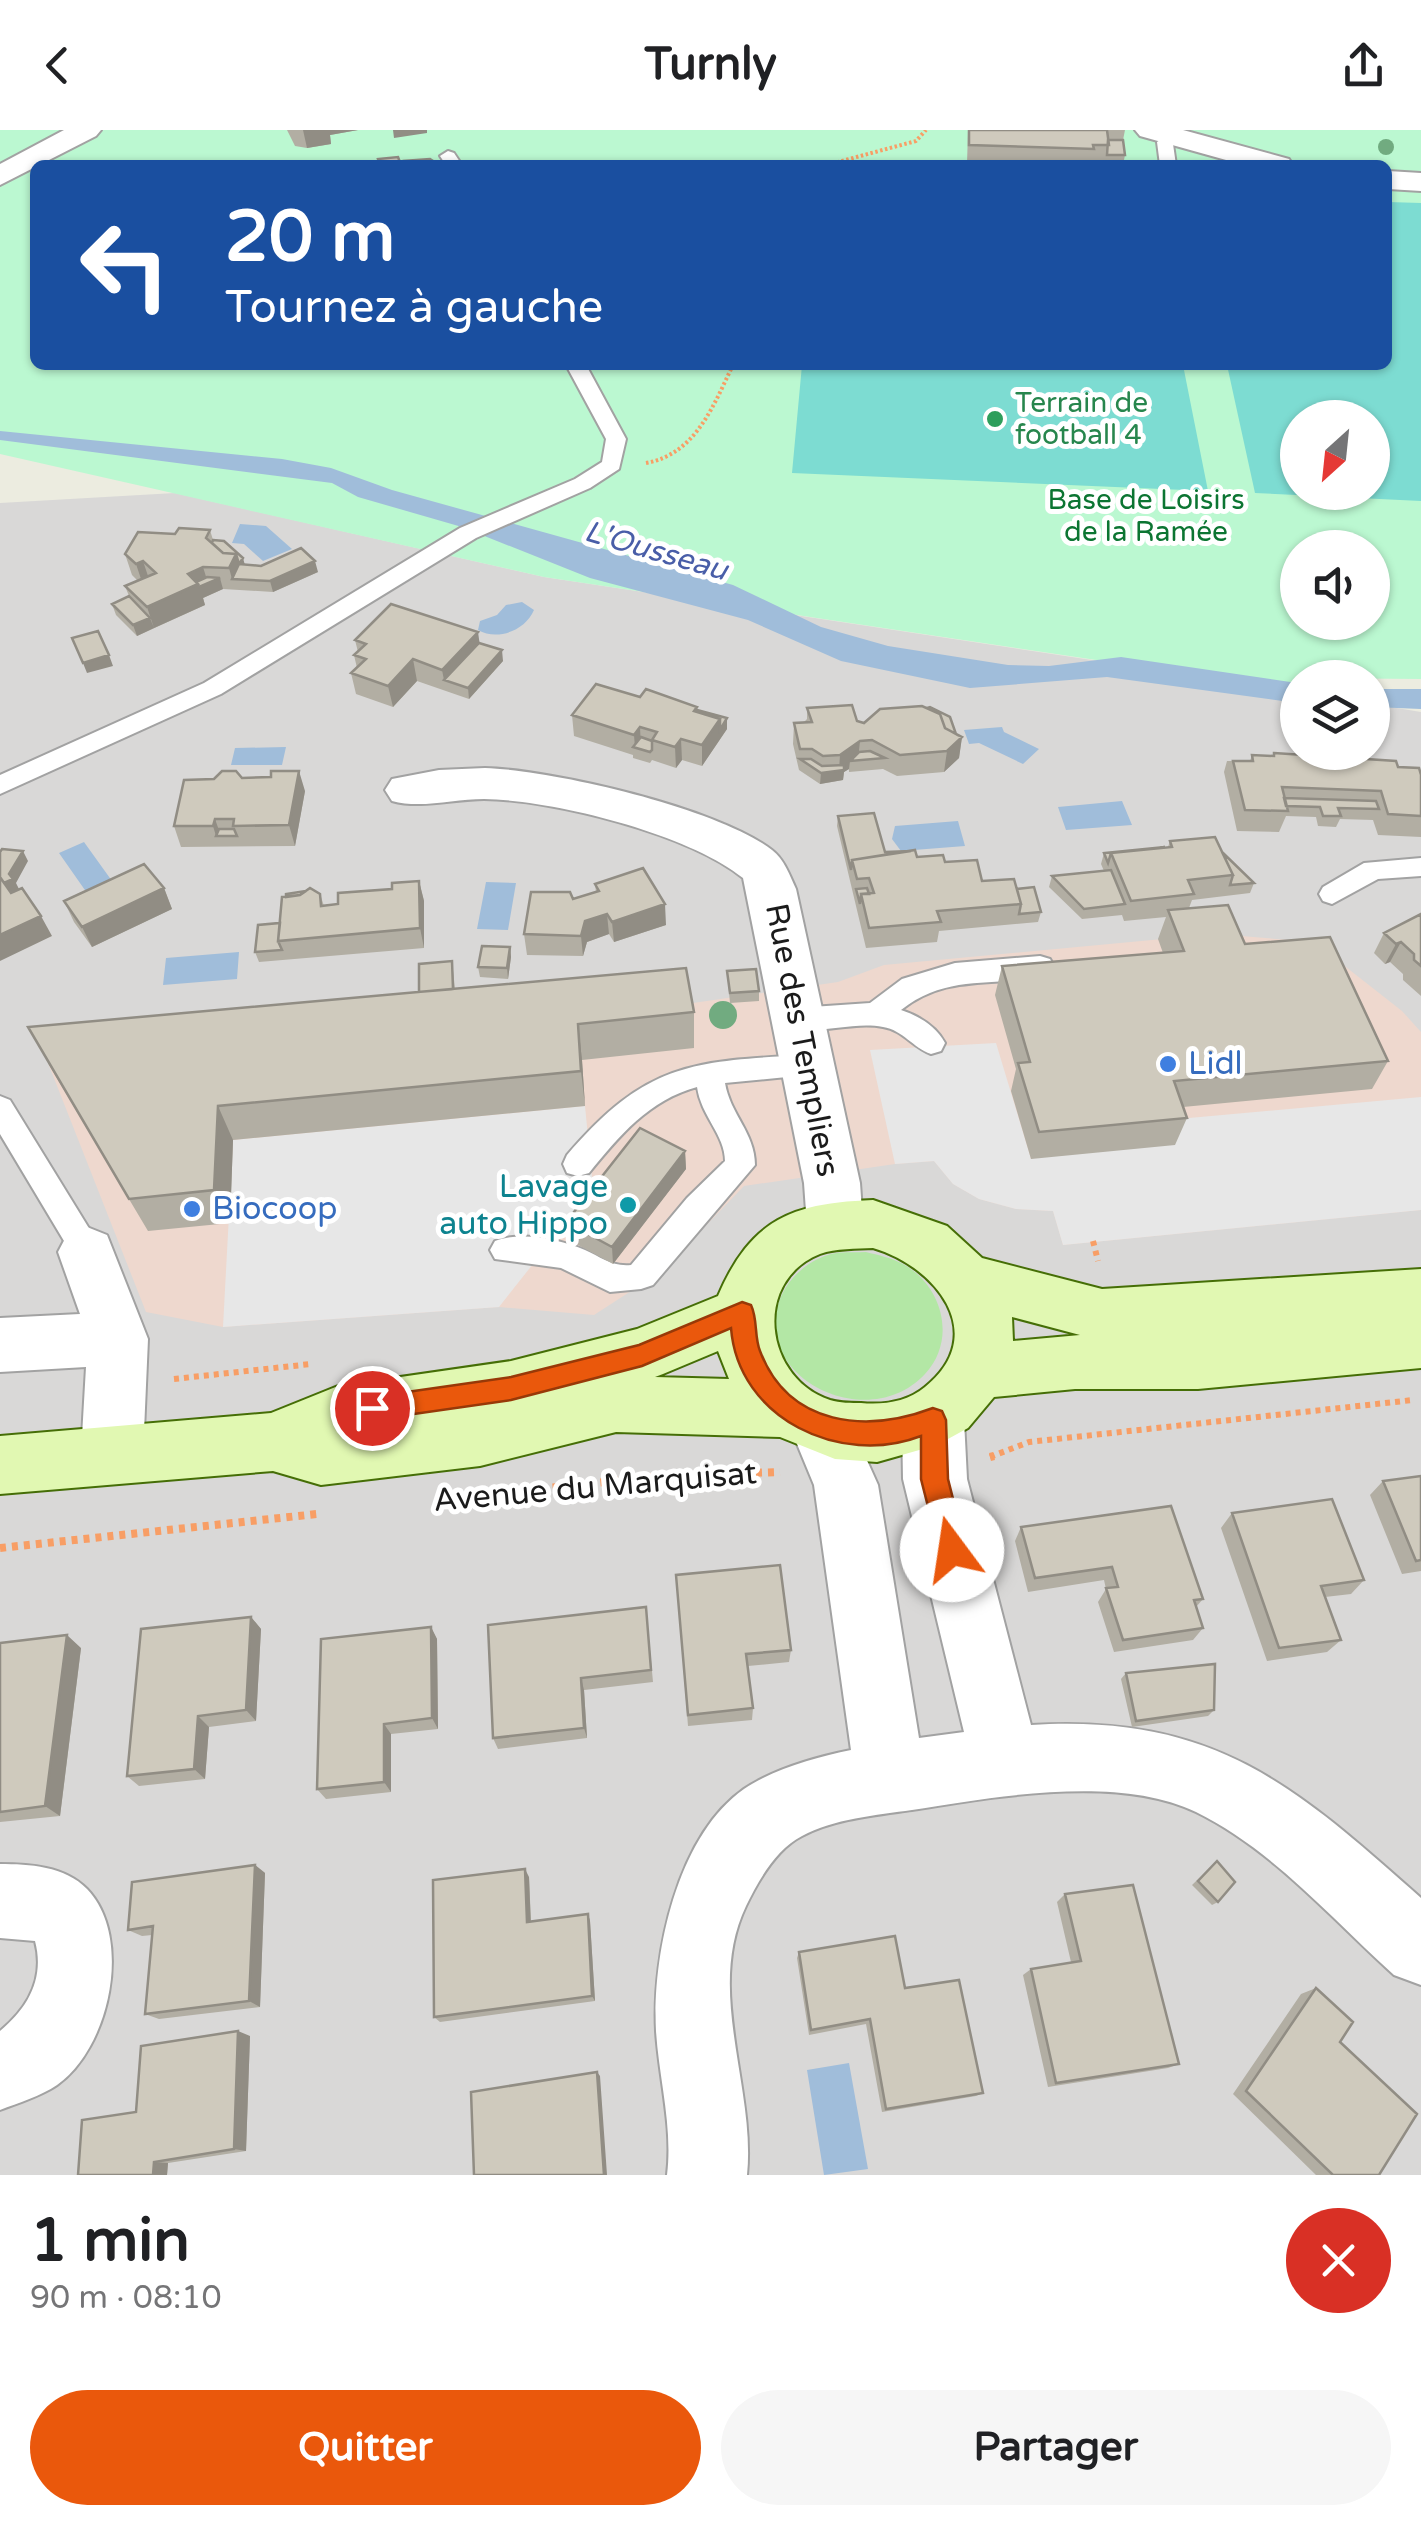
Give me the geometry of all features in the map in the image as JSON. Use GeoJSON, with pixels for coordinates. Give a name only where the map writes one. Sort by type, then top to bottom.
{"type":"FeatureCollection","features":[{"type":"Feature","properties":{"kind":"main road"},"geometry":{"type":"LineString","coordinates":[[872,1224],[909,1234],[941,1252],[966,1279],[980,1309],[984,1340],[977,1371],[934,1450],[898,1433],[859,1435],[804,1418],[761,1381],[745,1348],[742,1312],[752,1280],[773,1254],[801,1235],[835,1225],[872,1224]]}},
{"type":"Feature","properties":{"kind":"main road"},"geometry":{"type":"LineString","coordinates":[[966,1279],[1102,1314],[1421,1294]]}},
{"type":"Feature","properties":{"kind":"main road","name":"Avenue du Marquisat"},"geometry":{"type":"LineString","coordinates":[[0,1465],[273,1442],[338,1414],[511,1388],[642,1355],[742,1312]]}},
{"type":"Feature","properties":{"kind":"main road"},"geometry":{"type":"LineString","coordinates":[[977,1371],[1075,1362],[1239,1358],[1421,1341]]}},
{"type":"Feature","properties":{"kind":"main road","name":"Avenue du Marquisat"},"geometry":{"type":"LineString","coordinates":[[273,1442],[321,1456],[480,1437],[616,1404],[804,1418]]}},
{"type":"Feature","properties":{"kind":"street"},"geometry":{"type":"LineString","coordinates":[[0,176],[86,130]]}},
{"type":"Feature","properties":{"kind":"street"},"geometry":{"type":"LineString","coordinates":[[1163,144],[1251,160]]}},
{"type":"Feature","properties":{"kind":"street"},"geometry":{"type":"LineString","coordinates":[[1392,180],[1421,182]]}},
{"type":"Feature","properties":{"kind":"street","name":"Rue des Templiers"},"geometry":{"type":"LineString","coordinates":[[408,790],[445,784],[488,784],[572,794],[742,852],[758,864],[772,889],[832,1183],[835,1225]]}},
{"type":"Feature","properties":{"kind":"street"},"geometry":{"type":"LineString","coordinates":[[87,1252],[118,1339],[112,1454]]}},
{"type":"Feature","properties":{"kind":"street"},"geometry":{"type":"LineString","coordinates":[[0,1345],[118,1339]]}},
{"type":"Feature","properties":{"kind":"street"},"geometry":{"type":"LineString","coordinates":[[804,1418],[846,1486],[890,1777]]}},
{"type":"Feature","properties":{"kind":"street"},"geometry":{"type":"LineString","coordinates":[[934,1450],[1006,1762]]}},
{"type":"Feature","properties":{"kind":"street"},"geometry":{"type":"LineString","coordinates":[[707,2175],[710,2149],[692,1964],[714,1890],[752,1830],[774,1811],[890,1777],[1006,1762],[1118,1758],[1178,1770],[1216,1784],[1276,1823],[1421,1948]]}},
{"type":"Feature","properties":{"kind":"street"},"geometry":{"type":"LineString","coordinates":[[0,1901],[20,1897],[47,1904],[67,1924],[78,1952],[76,1986],[62,2020],[38,2049],[0,2071]]}},
{"type":"Feature","properties":{"kind":"lane"},"geometry":{"type":"LineString","coordinates":[[0,785],[240,674],[467,534],[517,508],[598,477],[612,465],[616,439],[579,370]]}},
{"type":"Feature","properties":{"kind":"lane"},"geometry":{"type":"LineString","coordinates":[[1332,894],[1373,870],[1421,867]]}},
{"type":"Feature","properties":{"kind":"lane"},"geometry":{"type":"LineString","coordinates":[[879,1012],[912,986],[955,973],[1065,964]]}},
{"type":"Feature","properties":{"kind":"lane"},"geometry":{"type":"LineString","coordinates":[[797,1019],[879,1012],[920,1029],[931,1043]]}},
{"type":"Feature","properties":{"kind":"lane"},"geometry":{"type":"LineString","coordinates":[[578,1164],[604,1130],[660,1086],[709,1072],[807,1066]]}},
{"type":"Feature","properties":{"kind":"lane"},"geometry":{"type":"LineString","coordinates":[[506,1250],[564,1256],[605,1279],[630,1281],[642,1275],[698,1207],[740,1165],[740,1146],[714,1107],[709,1072]]}},
{"type":"Feature","properties":{"kind":"lane"},"geometry":{"type":"LineString","coordinates":[[0,1108],[87,1252]]}},
{"type":"Feature","properties":{"kind":"lane"},"geometry":{"type":"LineString","coordinates":[[1102,1314],[1239,1358]]}},
{"type":"Feature","properties":{"kind":"path"},"geometry":{"type":"LineString","coordinates":[[846,160],[916,141],[926,130]]}},
{"type":"Feature","properties":{"kind":"path"},"geometry":{"type":"LineString","coordinates":[[612,465],[663,463],[695,434],[730,370]]}},
{"type":"Feature","properties":{"kind":"path"},"geometry":{"type":"LineString","coordinates":[[934,1450],[1421,1400]]}},
{"type":"Feature","properties":{"kind":"path","name":"Avenue du Marquisat"},"geometry":{"type":"LineString","coordinates":[[485,1495],[660,1476],[783,1472],[846,1486]]}},
{"type":"Feature","properties":{"kind":"path"},"geometry":{"type":"LineString","coordinates":[[0,1548],[330,1512]]}},
{"type":"Feature","properties":{"kind":"shaded area"},"geometry":{"type":"Polygon","coordinates":[[[1392,202],[1421,203],[1421,501],[1390,500],[1390,400],[1280,400],[1280,494],[1255,493],[1228,370],[1392,370],[1392,202]]]}},
{"type":"Feature","properties":{"kind":"shaded area","name":"Terrain de football 4"},"geometry":{"type":"Polygon","coordinates":[[[802,370],[1184,370],[1208,491],[792,473],[802,370]]]}},
{"type":"Feature","properties":{"kind":"shaded area"},"geometry":{"type":"Polygon","coordinates":[[[0,431],[282,459],[331,468],[392,490],[733,585],[821,627],[888,646],[1008,665],[1049,666],[1121,657],[1280,680],[1280,701],[1107,677],[970,688],[841,661],[748,620],[590,578],[462,527],[358,497],[332,483],[0,440],[0,431]]]}},
{"type":"Feature","properties":{"kind":"shaded area"},"geometry":{"type":"Polygon","coordinates":[[[175,493],[544,577],[1280,688],[1280,770],[1390,770],[1390,707],[1421,712],[1421,2175],[0,2175],[0,503],[175,493]]]}},
{"type":"Feature","properties":{"kind":"shaded area"},"geometry":{"type":"Polygon","coordinates":[[[240,524],[266,526],[292,549],[263,561],[244,544],[232,543],[240,524]]]}},
{"type":"Feature","properties":{"kind":"shaded area"},"geometry":{"type":"Polygon","coordinates":[[[522,602],[534,610],[524,624],[502,634],[478,630],[480,621],[497,615],[506,605],[522,602]]]}},
{"type":"Feature","properties":{"kind":"shaded area"},"geometry":{"type":"Polygon","coordinates":[[[1390,689],[1421,689],[1421,709],[1390,708],[1390,689]]]}},
{"type":"Feature","properties":{"kind":"shaded area"},"geometry":{"type":"Polygon","coordinates":[[[1002,727],[1004,732],[1039,749],[1023,764],[979,743],[969,744],[964,730],[1002,727]]]}},
{"type":"Feature","properties":{"kind":"shaded area"},"geometry":{"type":"Polygon","coordinates":[[[286,747],[282,765],[231,765],[235,748],[286,747]]]}},
{"type":"Feature","properties":{"kind":"shaded area"},"geometry":{"type":"Polygon","coordinates":[[[1122,801],[1132,825],[1066,830],[1058,807],[1122,801]]]}},
{"type":"Feature","properties":{"kind":"shaded area"},"geometry":{"type":"Polygon","coordinates":[[[958,821],[965,846],[901,851],[892,839],[895,826],[958,821]]]}},
{"type":"Feature","properties":{"kind":"shaded area"},"geometry":{"type":"Polygon","coordinates":[[[84,842],[112,881],[87,893],[59,853],[84,842]]]}},
{"type":"Feature","properties":{"kind":"shaded area"},"geometry":{"type":"Polygon","coordinates":[[[486,882],[516,883],[508,930],[477,929],[486,882]]]}},
{"type":"Feature","properties":{"kind":"shaded area"},"geometry":{"type":"Polygon","coordinates":[[[1216,934],[1314,942],[1402,1011],[1421,1032],[1421,1210],[1063,1245],[1053,1211],[1016,1209],[979,1199],[953,1184],[934,1161],[895,1164],[744,1186],[662,1271],[594,1315],[499,1307],[223,1327],[146,1312],[48,1063],[686,1004],[838,982],[884,965],[1216,934]]]}},
{"type":"Feature","properties":{"kind":"shaded area"},"geometry":{"type":"Polygon","coordinates":[[[239,952],[237,979],[163,985],[166,958],[239,952]]]}},
{"type":"Feature","properties":{"kind":"shaded area"},"geometry":{"type":"Polygon","coordinates":[[[996,1043],[1031,1159],[1167,1120],[1421,1097],[1421,1210],[1063,1245],[1053,1211],[1016,1209],[979,1199],[953,1184],[934,1161],[895,1164],[870,1050],[996,1043]]]}},
{"type":"Feature","properties":{"kind":"shaded area"},"geometry":{"type":"Polygon","coordinates":[[[585,1106],[593,1188],[499,1307],[223,1327],[233,1140],[585,1106]]]}},
{"type":"Feature","properties":{"kind":"shaded area"},"geometry":{"type":"Polygon","coordinates":[[[849,2063],[868,2169],[824,2175],[807,2070],[849,2063]]]}},
{"type":"Feature","properties":{"kind":"green space","name":"Base de Loisirs de la Ramée"},"geometry":{"type":"Polygon","coordinates":[[[0,130],[1421,130],[1421,679],[1390,679],[1390,660],[1280,660],[1280,684],[544,577],[0,454],[0,130]]]}},
{"type":"Feature","properties":{"kind":"green space"},"geometry":{"type":"Polygon","coordinates":[[[866,1252],[899,1262],[917,1274],[936,1300],[943,1330],[941,1346],[925,1374],[900,1392],[871,1400],[842,1397],[815,1386],[793,1368],[779,1345],[775,1317],[786,1287],[804,1268],[832,1254],[866,1252]]]}},
{"type":"Feature","properties":{"kind":"building"},"geometry":{"type":"Polygon","coordinates":[[[969,130],[1107,130],[1109,145],[1093,145],[1094,149],[969,145],[969,130]]]}},
{"type":"Feature","properties":{"kind":"building"},"geometry":{"type":"Polygon","coordinates":[[[1108,140],[1123,140],[1125,155],[1107,155],[1108,140]]]}},
{"type":"Feature","properties":{"kind":"building"},"geometry":{"type":"Polygon","coordinates":[[[179,528],[210,530],[206,538],[223,553],[236,554],[229,568],[203,567],[188,574],[198,584],[147,607],[125,586],[156,573],[143,561],[136,564],[125,554],[138,532],[175,534],[179,528]]]}},
{"type":"Feature","properties":{"kind":"building"},"geometry":{"type":"Polygon","coordinates":[[[213,540],[224,541],[243,558],[239,564],[236,554],[223,553],[213,540]]]}},
{"type":"Feature","properties":{"kind":"building"},"geometry":{"type":"Polygon","coordinates":[[[301,548],[315,561],[270,581],[232,579],[239,564],[261,566],[301,548]]]}},
{"type":"Feature","properties":{"kind":"building"},"geometry":{"type":"Polygon","coordinates":[[[207,577],[220,578],[199,587],[196,582],[207,577]]]}},
{"type":"Feature","properties":{"kind":"building"},"geometry":{"type":"Polygon","coordinates":[[[129,596],[150,618],[133,625],[112,604],[129,596]]]}},
{"type":"Feature","properties":{"kind":"building"},"geometry":{"type":"Polygon","coordinates":[[[391,604],[478,632],[442,670],[413,659],[388,686],[351,673],[366,659],[354,655],[366,644],[355,640],[391,604]]]}},
{"type":"Feature","properties":{"kind":"building"},"geometry":{"type":"Polygon","coordinates":[[[98,631],[109,655],[83,663],[72,638],[98,631]]]}},
{"type":"Feature","properties":{"kind":"building"},"geometry":{"type":"Polygon","coordinates":[[[479,643],[502,650],[468,688],[444,680],[479,643]]]}},
{"type":"Feature","properties":{"kind":"building"},"geometry":{"type":"Polygon","coordinates":[[[596,684],[640,697],[646,689],[720,719],[702,745],[681,739],[675,747],[652,740],[657,732],[640,727],[634,735],[572,715],[596,684]]]}},
{"type":"Feature","properties":{"kind":"building"},"geometry":{"type":"Polygon","coordinates":[[[852,705],[857,721],[864,723],[880,709],[922,706],[940,714],[945,728],[962,737],[947,751],[900,755],[872,740],[860,741],[840,755],[823,756],[812,749],[800,749],[794,723],[812,722],[807,708],[852,705]]]}},
{"type":"Feature","properties":{"kind":"building"},"geometry":{"type":"Polygon","coordinates":[[[927,708],[950,717],[956,734],[945,728],[940,714],[927,708]]]}},
{"type":"Feature","properties":{"kind":"building"},"geometry":{"type":"Polygon","coordinates":[[[697,710],[727,718],[720,730],[720,719],[697,710]]]}},
{"type":"Feature","properties":{"kind":"building"},"geometry":{"type":"Polygon","coordinates":[[[641,737],[652,741],[650,752],[633,747],[641,737]]]}},
{"type":"Feature","properties":{"kind":"building"},"geometry":{"type":"Polygon","coordinates":[[[870,751],[885,758],[850,761],[859,752],[870,751]]]}},
{"type":"Feature","properties":{"kind":"building"},"geometry":{"type":"Polygon","coordinates":[[[1280,753],[1280,770],[1390,770],[1390,761],[1396,761],[1398,767],[1419,768],[1421,816],[1388,814],[1381,791],[1282,787],[1288,811],[1245,810],[1233,761],[1253,761],[1252,755],[1280,753]]]}},
{"type":"Feature","properties":{"kind":"building"},"geometry":{"type":"Polygon","coordinates":[[[800,759],[811,759],[822,766],[844,765],[844,770],[821,773],[800,759]]]}},
{"type":"Feature","properties":{"kind":"building"},"geometry":{"type":"Polygon","coordinates":[[[222,771],[236,771],[242,778],[271,777],[271,771],[299,771],[289,825],[233,826],[234,819],[215,819],[213,826],[174,826],[184,780],[214,779],[222,771]]]}},
{"type":"Feature","properties":{"kind":"building"},"geometry":{"type":"Polygon","coordinates":[[[1284,798],[1376,801],[1379,809],[1338,808],[1341,816],[1323,816],[1320,807],[1286,806],[1284,798]]]}},
{"type":"Feature","properties":{"kind":"building"},"geometry":{"type":"Polygon","coordinates":[[[874,813],[885,852],[911,851],[852,860],[851,870],[838,816],[874,813]]]}},
{"type":"Feature","properties":{"kind":"building"},"geometry":{"type":"Polygon","coordinates":[[[219,829],[234,829],[237,836],[216,836],[219,829]]]}},
{"type":"Feature","properties":{"kind":"building"},"geometry":{"type":"Polygon","coordinates":[[[1215,837],[1233,875],[1188,880],[1194,894],[1131,901],[1111,853],[1172,847],[1170,841],[1215,837]]]}},
{"type":"Feature","properties":{"kind":"building"},"geometry":{"type":"Polygon","coordinates":[[[2,849],[23,851],[9,874],[13,879],[4,883],[0,877],[2,849]]]}},
{"type":"Feature","properties":{"kind":"building"},"geometry":{"type":"Polygon","coordinates":[[[915,850],[917,857],[943,855],[945,862],[977,860],[982,881],[1014,879],[1021,904],[937,911],[941,922],[869,928],[861,894],[874,893],[869,878],[857,879],[852,860],[915,850]]]}},
{"type":"Feature","properties":{"kind":"building"},"geometry":{"type":"Polygon","coordinates":[[[1222,852],[1254,883],[1230,885],[1233,875],[1222,852]]]}},
{"type":"Feature","properties":{"kind":"building"},"geometry":{"type":"Polygon","coordinates":[[[144,864],[164,888],[82,927],[64,901],[144,864]]]}},
{"type":"Feature","properties":{"kind":"building"},"geometry":{"type":"Polygon","coordinates":[[[643,868],[665,904],[612,922],[607,914],[585,921],[581,936],[524,934],[531,892],[570,892],[573,899],[599,891],[595,884],[643,868]]]}},
{"type":"Feature","properties":{"kind":"building"},"geometry":{"type":"Polygon","coordinates":[[[1111,870],[1125,904],[1084,909],[1052,876],[1111,870]]]}},
{"type":"Feature","properties":{"kind":"building"},"geometry":{"type":"Polygon","coordinates":[[[0,877],[11,893],[22,888],[41,916],[0,935],[0,877]]]}},
{"type":"Feature","properties":{"kind":"building"},"geometry":{"type":"Polygon","coordinates":[[[419,881],[420,928],[278,941],[282,897],[300,895],[310,888],[320,894],[321,906],[338,904],[338,893],[392,889],[392,883],[419,881]]]}},
{"type":"Feature","properties":{"kind":"building"},"geometry":{"type":"Polygon","coordinates":[[[1034,887],[1041,912],[1019,914],[1017,889],[1034,887]]]}},
{"type":"Feature","properties":{"kind":"building"},"geometry":{"type":"Polygon","coordinates":[[[867,888],[869,894],[861,894],[860,904],[856,889],[867,888]]]}},
{"type":"Feature","properties":{"kind":"building"},"geometry":{"type":"Polygon","coordinates":[[[1228,905],[1245,944],[1330,937],[1388,1061],[1174,1081],[1187,1118],[1039,1132],[1018,1063],[1030,1062],[1002,966],[1184,951],[1168,910],[1228,905]]]}},
{"type":"Feature","properties":{"kind":"building"},"geometry":{"type":"Polygon","coordinates":[[[1421,914],[1421,966],[1401,942],[1396,944],[1384,933],[1421,914]]]}},
{"type":"Feature","properties":{"kind":"building"},"geometry":{"type":"Polygon","coordinates":[[[280,923],[278,941],[282,950],[255,952],[258,925],[280,923]]]}},
{"type":"Feature","properties":{"kind":"building"},"geometry":{"type":"Polygon","coordinates":[[[482,946],[510,947],[507,968],[478,967],[482,946]]]}},
{"type":"Feature","properties":{"kind":"building"},"geometry":{"type":"Polygon","coordinates":[[[452,961],[453,989],[419,992],[419,964],[452,961]]]}},
{"type":"Feature","properties":{"kind":"building"},"geometry":{"type":"Polygon","coordinates":[[[686,968],[694,1012],[578,1024],[581,1071],[218,1106],[214,1190],[129,1199],[28,1027],[686,968]]]}},
{"type":"Feature","properties":{"kind":"building"},"geometry":{"type":"Polygon","coordinates":[[[756,969],[759,991],[730,993],[727,971],[756,969]]]}},
{"type":"Feature","properties":{"kind":"building","name":"Lavage auto Hippo"},"geometry":{"type":"Polygon","coordinates":[[[640,1128],[685,1151],[612,1247],[566,1222],[640,1128]]]}},
{"type":"Feature","properties":{"kind":"building"},"geometry":{"type":"Polygon","coordinates":[[[1421,1476],[1421,1560],[1416,1561],[1383,1481],[1421,1476]]]}},
{"type":"Feature","properties":{"kind":"building"},"geometry":{"type":"Polygon","coordinates":[[[1332,1499],[1364,1580],[1321,1586],[1341,1640],[1279,1648],[1232,1513],[1332,1499]]]}},
{"type":"Feature","properties":{"kind":"building"},"geometry":{"type":"Polygon","coordinates":[[[1171,1506],[1203,1599],[1194,1600],[1203,1628],[1123,1640],[1106,1588],[1118,1587],[1112,1567],[1035,1578],[1021,1527],[1171,1506]]]}},
{"type":"Feature","properties":{"kind":"building"},"geometry":{"type":"Polygon","coordinates":[[[780,1565],[791,1650],[746,1654],[753,1708],[688,1715],[676,1575],[780,1565]]]}},
{"type":"Feature","properties":{"kind":"building"},"geometry":{"type":"Polygon","coordinates":[[[646,1607],[651,1670],[581,1678],[584,1728],[493,1738],[488,1625],[646,1607]]]}},
{"type":"Feature","properties":{"kind":"building"},"geometry":{"type":"Polygon","coordinates":[[[251,1617],[246,1710],[198,1716],[194,1769],[127,1776],[141,1629],[251,1617]]]}},
{"type":"Feature","properties":{"kind":"building"},"geometry":{"type":"Polygon","coordinates":[[[431,1627],[432,1718],[384,1724],[384,1782],[317,1789],[321,1639],[431,1627]]]}},
{"type":"Feature","properties":{"kind":"building"},"geometry":{"type":"Polygon","coordinates":[[[67,1635],[45,1806],[0,1812],[0,1643],[67,1635]]]}},
{"type":"Feature","properties":{"kind":"building"},"geometry":{"type":"Polygon","coordinates":[[[1215,1664],[1214,1710],[1136,1721],[1126,1673],[1215,1664]]]}},
{"type":"Feature","properties":{"kind":"building"},"geometry":{"type":"Polygon","coordinates":[[[1217,1861],[1235,1882],[1218,1902],[1198,1881],[1217,1861]]]}},
{"type":"Feature","properties":{"kind":"building"},"geometry":{"type":"Polygon","coordinates":[[[255,1865],[249,2001],[145,2014],[153,1926],[128,1930],[132,1882],[255,1865]]]}},
{"type":"Feature","properties":{"kind":"building"},"geometry":{"type":"Polygon","coordinates":[[[525,1869],[527,1922],[588,1914],[592,1996],[434,2017],[433,1880],[525,1869]]]}},
{"type":"Feature","properties":{"kind":"building"},"geometry":{"type":"Polygon","coordinates":[[[1133,1885],[1179,2064],[1056,2083],[1031,1969],[1081,1961],[1065,1894],[1133,1885]]]}},
{"type":"Feature","properties":{"kind":"building"},"geometry":{"type":"Polygon","coordinates":[[[895,1936],[905,1988],[959,1980],[983,2093],[886,2109],[870,2019],[811,2030],[799,1952],[895,1936]]]}},
{"type":"Feature","properties":{"kind":"building"},"geometry":{"type":"Polygon","coordinates":[[[1316,1988],[1353,2022],[1340,2042],[1417,2114],[1379,2175],[1333,2175],[1246,2091],[1316,1988]]]}},
{"type":"Feature","properties":{"kind":"building"},"geometry":{"type":"Polygon","coordinates":[[[238,2031],[234,2149],[154,2162],[153,2175],[78,2175],[82,2120],[136,2112],[141,2046],[238,2031]]]}},
{"type":"Feature","properties":{"kind":"building"},"geometry":{"type":"Polygon","coordinates":[[[597,2072],[604,2175],[474,2175],[471,2092],[597,2072]]]}},
{"type":"Feature","properties":{"kind":"place","name":"Terrain de football 4"},"geometry":{"type":"Point","coordinates":[995,419]}},
{"type":"Feature","properties":{"kind":"place","name":"Lidl"},"geometry":{"type":"Point","coordinates":[1168,1064]}},
{"type":"Feature","properties":{"kind":"place","name":"Lavage auto Hippo"},"geometry":{"type":"Point","coordinates":[628,1205]}},
{"type":"Feature","properties":{"kind":"place","name":"Biocoop"},"geometry":{"type":"Point","coordinates":[192,1209]}},
{"type":"Feature","properties":{"kind":"route"},"geometry":{"type":"LineString","coordinates":[[372,1408],[511,1388],[642,1355],[742,1312],[745,1348],[761,1381],[788,1409],[820,1427],[859,1435],[898,1433],[933,1420],[934,1479],[952,1550]]}},
{"type":"Feature","properties":{"kind":"water label","name":"L'Ousseau"},"geometry":{"type":"Point","coordinates":[656,551]}}]}
